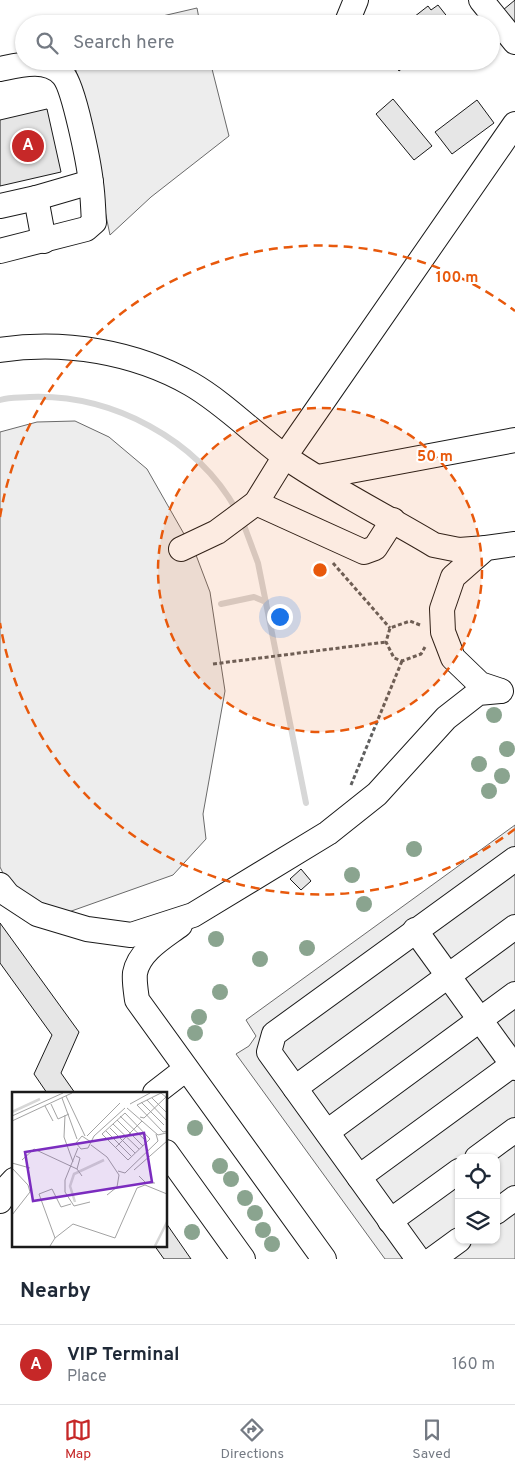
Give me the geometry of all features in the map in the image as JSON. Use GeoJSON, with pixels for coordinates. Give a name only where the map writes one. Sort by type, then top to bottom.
{"type":"FeatureCollection","features":[{"type":"Feature","properties":{"kind":"street"},"geometry":{"type":"LineString","coordinates":[[350,15],[356,0]]}},
{"type":"Feature","properties":{"kind":"street"},"geometry":{"type":"LineString","coordinates":[[481,0],[493,15]]}},
{"type":"Feature","properties":{"kind":"street"},"geometry":{"type":"LineString","coordinates":[[500,23],[515,42]]}},
{"type":"Feature","properties":{"kind":"street"},"geometry":{"type":"LineString","coordinates":[[0,69],[15,66]]}},
{"type":"Feature","properties":{"kind":"street"},"geometry":{"type":"LineString","coordinates":[[0,251],[86,229],[94,222],[91,182],[71,93],[63,74],[55,70]]}},
{"type":"Feature","properties":{"kind":"street"},"geometry":{"type":"LineString","coordinates":[[181,549],[217,532],[246,510],[515,124]]}},
{"type":"Feature","properties":{"kind":"street"},"geometry":{"type":"LineString","coordinates":[[0,206],[91,182]]}},
{"type":"Feature","properties":{"kind":"street"},"geometry":{"type":"LineString","coordinates":[[36,198],[44,240]]}},
{"type":"Feature","properties":{"kind":"street"},"geometry":{"type":"LineString","coordinates":[[0,350],[36,347],[98,350],[163,369],[192,385],[285,456],[434,545],[459,550],[515,544]]}},
{"type":"Feature","properties":{"kind":"street"},"geometry":{"type":"LineString","coordinates":[[318,477],[515,440]]}},
{"type":"Feature","properties":{"kind":"street"},"geometry":{"type":"LineString","coordinates":[[246,510],[364,552],[375,548],[393,520]]}},
{"type":"Feature","properties":{"kind":"street"},"geometry":{"type":"LineString","coordinates":[[486,548],[453,578],[442,609],[443,632],[453,658],[480,684],[507,692]]}},
{"type":"Feature","properties":{"kind":"street"},"geometry":{"type":"LineString","coordinates":[[324,1259],[137,1000],[135,973],[141,958],[153,946],[193,915],[328,833],[377,794],[446,718],[478,693],[507,692]]}},
{"type":"Feature","properties":{"kind":"street"},"geometry":{"type":"LineString","coordinates":[[418,1259],[269,1052],[274,1034],[515,859]]}},
{"type":"Feature","properties":{"kind":"street"},"geometry":{"type":"LineString","coordinates":[[0,885],[8,894],[37,914],[87,929],[131,934],[193,915]]}},
{"type":"Feature","properties":{"kind":"street"},"geometry":{"type":"LineString","coordinates":[[295,1088],[515,927]]}},
{"type":"Feature","properties":{"kind":"street"},"geometry":{"type":"LineString","coordinates":[[359,1177],[514,1065],[479,1020],[415,930]]}},
{"type":"Feature","properties":{"kind":"street"},"geometry":{"type":"LineString","coordinates":[[327,1132],[515,994]]}},
{"type":"Feature","properties":{"kind":"street"},"geometry":{"type":"LineString","coordinates":[[156,1092],[186,1069]]}},
{"type":"Feature","properties":{"kind":"street"},"geometry":{"type":"LineString","coordinates":[[482,1154],[515,1130]]}},
{"type":"Feature","properties":{"kind":"street"},"geometry":{"type":"LineString","coordinates":[[168,1155],[243,1259]]}},
{"type":"Feature","properties":{"kind":"street"},"geometry":{"type":"LineString","coordinates":[[390,1221],[455,1174]]}},
{"type":"Feature","properties":{"kind":"street"},"geometry":{"type":"LineString","coordinates":[[0,1202],[3,1192],[12,1182]]}},
{"type":"Feature","properties":{"kind":"street"},"geometry":{"type":"LineString","coordinates":[[500,1209],[515,1198]]}},
{"type":"Feature","properties":{"kind":"street"},"geometry":{"type":"LineString","coordinates":[[433,1259],[455,1243]]}},
{"type":"Feature","properties":{"kind":"path"},"geometry":{"type":"LineString","coordinates":[[331,561],[390,628]]}},
{"type":"Feature","properties":{"kind":"path"},"geometry":{"type":"LineString","coordinates":[[390,628],[410,621],[419,625],[421,632]]}},
{"type":"Feature","properties":{"kind":"path"},"geometry":{"type":"LineString","coordinates":[[390,628],[386,642],[394,658],[402,661],[421,654],[426,645],[424,638]]}},
{"type":"Feature","properties":{"kind":"path"},"geometry":{"type":"LineString","coordinates":[[213,664],[386,642]]}},
{"type":"Feature","properties":{"kind":"path"},"geometry":{"type":"LineString","coordinates":[[347,793],[402,661]]}},
{"type":"Feature","properties":{"kind":"shaded area"},"geometry":{"type":"Polygon","coordinates":[[[197,8],[198,15],[167,15],[197,8]]]}},
{"type":"Feature","properties":{"kind":"shaded area"},"geometry":{"type":"Polygon","coordinates":[[[76,70],[212,70],[229,136],[151,197],[110,235],[76,70]]]}},
{"type":"Feature","properties":{"kind":"shaded area"},"geometry":{"type":"Polygon","coordinates":[[[75,421],[109,437],[147,469],[196,555],[210,592],[225,691],[203,814],[206,839],[173,875],[63,914],[34,902],[9,885],[0,867],[0,432],[37,422],[75,421]]]}},
{"type":"Feature","properties":{"kind":"shaded area"},"geometry":{"type":"Polygon","coordinates":[[[515,825],[515,1259],[385,1259],[236,1054],[249,1046],[256,1036],[246,1020],[515,825]]]}},
{"type":"Feature","properties":{"kind":"building"},"geometry":{"type":"Polygon","coordinates":[[[515,0],[515,25],[503,10],[515,0]]]}},
{"type":"Feature","properties":{"kind":"building"},"geometry":{"type":"Polygon","coordinates":[[[438,5],[446,15],[416,15],[428,6],[431,10],[438,5]]]}},
{"type":"Feature","properties":{"kind":"building"},"geometry":{"type":"Polygon","coordinates":[[[393,99],[432,146],[414,160],[376,114],[393,99]]]}},
{"type":"Feature","properties":{"kind":"building"},"geometry":{"type":"Polygon","coordinates":[[[477,100],[494,123],[452,154],[435,132],[477,100]]]}},
{"type":"Feature","properties":{"kind":"building"},"geometry":{"type":"Polygon","coordinates":[[[47,109],[61,172],[0,186],[0,120],[47,109]]]}},
{"type":"Feature","properties":{"kind":"building"},"geometry":{"type":"Polygon","coordinates":[[[301,869],[311,881],[301,890],[290,879],[301,869]]]}},
{"type":"Feature","properties":{"kind":"building"},"geometry":{"type":"Polygon","coordinates":[[[0,923],[79,1032],[61,1073],[74,1092],[46,1092],[34,1074],[52,1035],[0,963],[0,923]]]}},
{"type":"Feature","properties":{"kind":"building"},"geometry":{"type":"Polygon","coordinates":[[[168,1226],[191,1259],[164,1259],[155,1246],[168,1246],[168,1226]]]}},
{"type":"Feature","properties":{"kind":"waterway"},"geometry":{"type":"LineString","coordinates":[[0,400],[30,397],[61,398],[91,403],[121,413],[149,426],[176,442],[199,462],[220,485],[237,511]]}},
{"type":"Feature","properties":{"kind":"waterway"},"geometry":{"type":"LineString","coordinates":[[242,520],[258,563],[306,803]]}},
{"type":"Feature","properties":{"kind":"waterway"},"geometry":{"type":"LineString","coordinates":[[221,604],[254,597],[266,602]]}},
{"type":"Feature","properties":{"kind":"place","name":"VIP Terminal"},"geometry":{"type":"Point","coordinates":[28,146]}}]}
